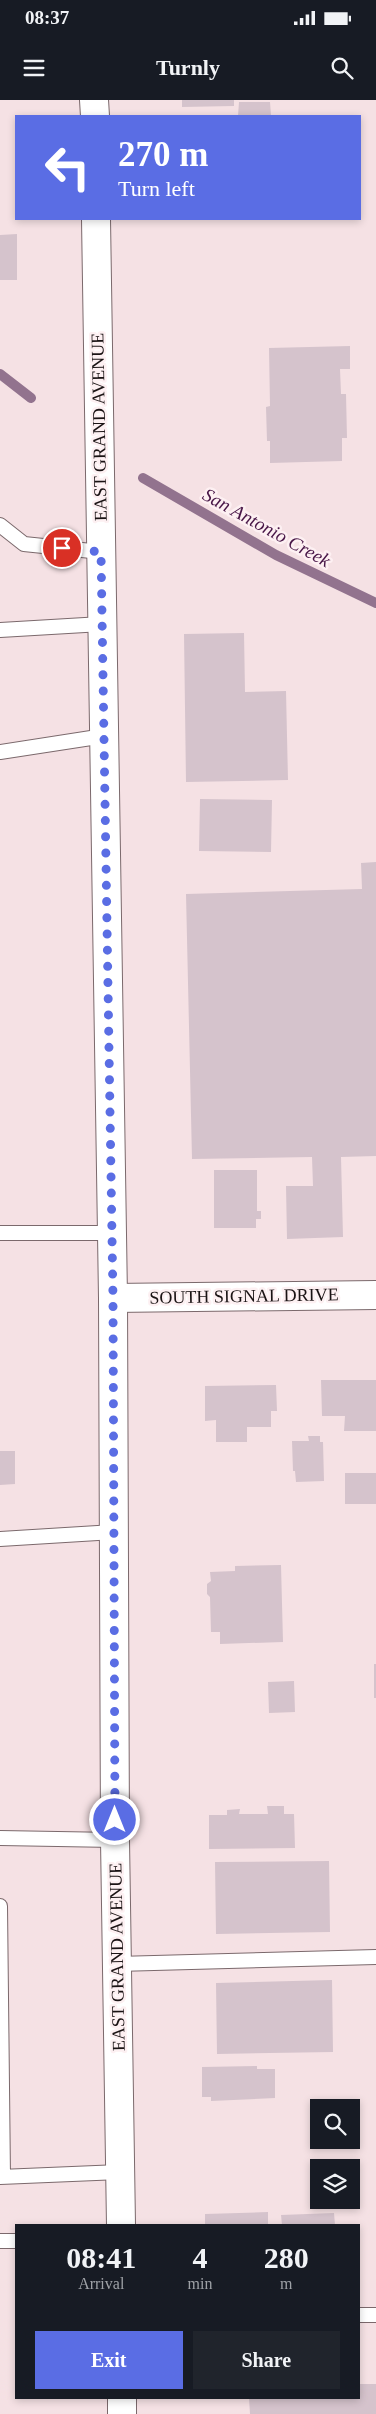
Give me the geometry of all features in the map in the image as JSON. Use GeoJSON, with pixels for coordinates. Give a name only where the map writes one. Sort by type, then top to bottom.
{"type":"FeatureCollection","features":[{"type":"Feature","properties":{"kind":"street"},"geometry":{"type":"LineString","coordinates":[[94,100],[95,115]]}},
{"type":"Feature","properties":{"kind":"street","name":"EAST GRAND AVENUE"},"geometry":{"type":"LineString","coordinates":[[96,220],[113,1298],[115,1840],[120,2224]]}},
{"type":"Feature","properties":{"kind":"street","name":"SOUTH SIGNAL DRIVE"},"geometry":{"type":"LineString","coordinates":[[113,1298],[376,1295]]}},
{"type":"Feature","properties":{"kind":"street"},"geometry":{"type":"LineString","coordinates":[[122,2399],[122,2414]]}},
{"type":"Feature","properties":{"kind":"lane"},"geometry":{"type":"LineString","coordinates":[[0,525],[24,544],[101,552]]}},
{"type":"Feature","properties":{"kind":"lane"},"geometry":{"type":"LineString","coordinates":[[0,630],[102,624]]}},
{"type":"Feature","properties":{"kind":"lane"},"geometry":{"type":"LineString","coordinates":[[0,752],[104,736]]}},
{"type":"Feature","properties":{"kind":"lane"},"geometry":{"type":"LineString","coordinates":[[0,1233],[111,1233]]}},
{"type":"Feature","properties":{"kind":"lane"},"geometry":{"type":"LineString","coordinates":[[0,1539],[114,1532]]}},
{"type":"Feature","properties":{"kind":"lane"},"geometry":{"type":"LineString","coordinates":[[0,1838],[115,1840]]}},
{"type":"Feature","properties":{"kind":"lane"},"geometry":{"type":"LineString","coordinates":[[0,1906],[2,2177],[120,2172]]}},
{"type":"Feature","properties":{"kind":"lane"},"geometry":{"type":"LineString","coordinates":[[117,1964],[376,1957]]}},
{"type":"Feature","properties":{"kind":"lane"},"geometry":{"type":"LineString","coordinates":[[0,2241],[15,2240]]}},
{"type":"Feature","properties":{"kind":"lane"},"geometry":{"type":"LineString","coordinates":[[360,2315],[376,2315]]}},
{"type":"Feature","properties":{"kind":"building"},"geometry":{"type":"Polygon","coordinates":[[[182,100],[234,100],[234,106],[182,107],[182,100]]]}},
{"type":"Feature","properties":{"kind":"building"},"geometry":{"type":"Polygon","coordinates":[[[239,102],[270,102],[271,115],[238,115],[239,102]]]}},
{"type":"Feature","properties":{"kind":"building"},"geometry":{"type":"Polygon","coordinates":[[[17,234],[17,280],[0,280],[0,235],[17,234]]]}},
{"type":"Feature","properties":{"kind":"building"},"geometry":{"type":"Polygon","coordinates":[[[350,346],[350,369],[340,369],[341,394],[346,394],[347,438],[342,438],[342,461],[270,463],[270,441],[267,441],[266,407],[270,406],[269,348],[350,346]]]}},
{"type":"Feature","properties":{"kind":"building"},"geometry":{"type":"Polygon","coordinates":[[[244,633],[245,692],[286,691],[288,780],[186,782],[184,634],[244,633]]]}},
{"type":"Feature","properties":{"kind":"building"},"geometry":{"type":"Polygon","coordinates":[[[200,799],[272,800],[271,852],[199,851],[200,799]]]}},
{"type":"Feature","properties":{"kind":"building"},"geometry":{"type":"Polygon","coordinates":[[[376,862],[376,1156],[341,1157],[343,1237],[287,1239],[286,1186],[313,1186],[312,1157],[192,1159],[186,894],[362,889],[361,863],[376,862]]]}},
{"type":"Feature","properties":{"kind":"building"},"geometry":{"type":"Polygon","coordinates":[[[214,1170],[257,1170],[257,1211],[261,1211],[261,1219],[256,1219],[256,1228],[214,1228],[214,1170]]]}},
{"type":"Feature","properties":{"kind":"building"},"geometry":{"type":"Polygon","coordinates":[[[321,1380],[376,1380],[376,1431],[344,1431],[345,1416],[322,1416],[321,1380]]]}},
{"type":"Feature","properties":{"kind":"building"},"geometry":{"type":"Polygon","coordinates":[[[276,1385],[277,1411],[271,1411],[271,1427],[247,1427],[247,1442],[216,1442],[216,1420],[205,1421],[205,1386],[276,1385]]]}},
{"type":"Feature","properties":{"kind":"building"},"geometry":{"type":"Polygon","coordinates":[[[308,1436],[320,1436],[320,1442],[323,1442],[324,1481],[296,1482],[295,1471],[293,1471],[292,1441],[309,1441],[308,1436]]]}},
{"type":"Feature","properties":{"kind":"building"},"geometry":{"type":"Polygon","coordinates":[[[0,1451],[15,1451],[15,1484],[0,1485],[0,1451]]]}},
{"type":"Feature","properties":{"kind":"building"},"geometry":{"type":"Polygon","coordinates":[[[345,1473],[376,1473],[376,1504],[345,1504],[345,1473]]]}},
{"type":"Feature","properties":{"kind":"building"},"geometry":{"type":"Polygon","coordinates":[[[281,1565],[283,1642],[220,1644],[220,1632],[211,1632],[210,1597],[207,1594],[207,1584],[211,1581],[210,1572],[235,1571],[235,1566],[281,1565]]]}},
{"type":"Feature","properties":{"kind":"building"},"geometry":{"type":"Polygon","coordinates":[[[374,1664],[376,1664],[376,1698],[374,1698],[374,1664]]]}},
{"type":"Feature","properties":{"kind":"building"},"geometry":{"type":"Polygon","coordinates":[[[294,1681],[295,1712],[269,1713],[268,1682],[294,1681]]]}},
{"type":"Feature","properties":{"kind":"building"},"geometry":{"type":"Polygon","coordinates":[[[267,1806],[284,1806],[284,1814],[294,1814],[295,1848],[209,1849],[209,1815],[227,1815],[227,1810],[240,1809],[239,1814],[268,1814],[267,1806]]]}},
{"type":"Feature","properties":{"kind":"building"},"geometry":{"type":"Polygon","coordinates":[[[329,1861],[330,1932],[216,1934],[215,1862],[329,1861]]]}},
{"type":"Feature","properties":{"kind":"building"},"geometry":{"type":"Polygon","coordinates":[[[332,1980],[333,2052],[217,2054],[216,1983],[332,1980]]]}},
{"type":"Feature","properties":{"kind":"building"},"geometry":{"type":"Polygon","coordinates":[[[257,2066],[257,2069],[275,2069],[275,2098],[211,2101],[211,2097],[202,2097],[202,2067],[257,2066]]]}},
{"type":"Feature","properties":{"kind":"building"},"geometry":{"type":"Polygon","coordinates":[[[268,2212],[268,2224],[205,2224],[205,2214],[268,2212]]]}},
{"type":"Feature","properties":{"kind":"building"},"geometry":{"type":"Polygon","coordinates":[[[334,2213],[335,2224],[282,2224],[281,2215],[334,2213]]]}},
{"type":"Feature","properties":{"kind":"building"},"geometry":{"type":"Polygon","coordinates":[[[360,2384],[376,2384],[376,2414],[250,2414],[249,2399],[360,2399],[360,2384]]]}},
{"type":"Feature","properties":{"kind":"waterway","name":"San Antonio Creek"},"geometry":{"type":"LineString","coordinates":[[0,374],[31,398]]}},
{"type":"Feature","properties":{"kind":"waterway","name":"San Antonio Creek"},"geometry":{"type":"LineString","coordinates":[[143,478],[276,555],[376,603]]}},
{"type":"Feature","properties":{"kind":"route"},"geometry":{"type":"LineString","coordinates":[[62,548],[101,552],[113,1298],[115,1820]]}}]}
